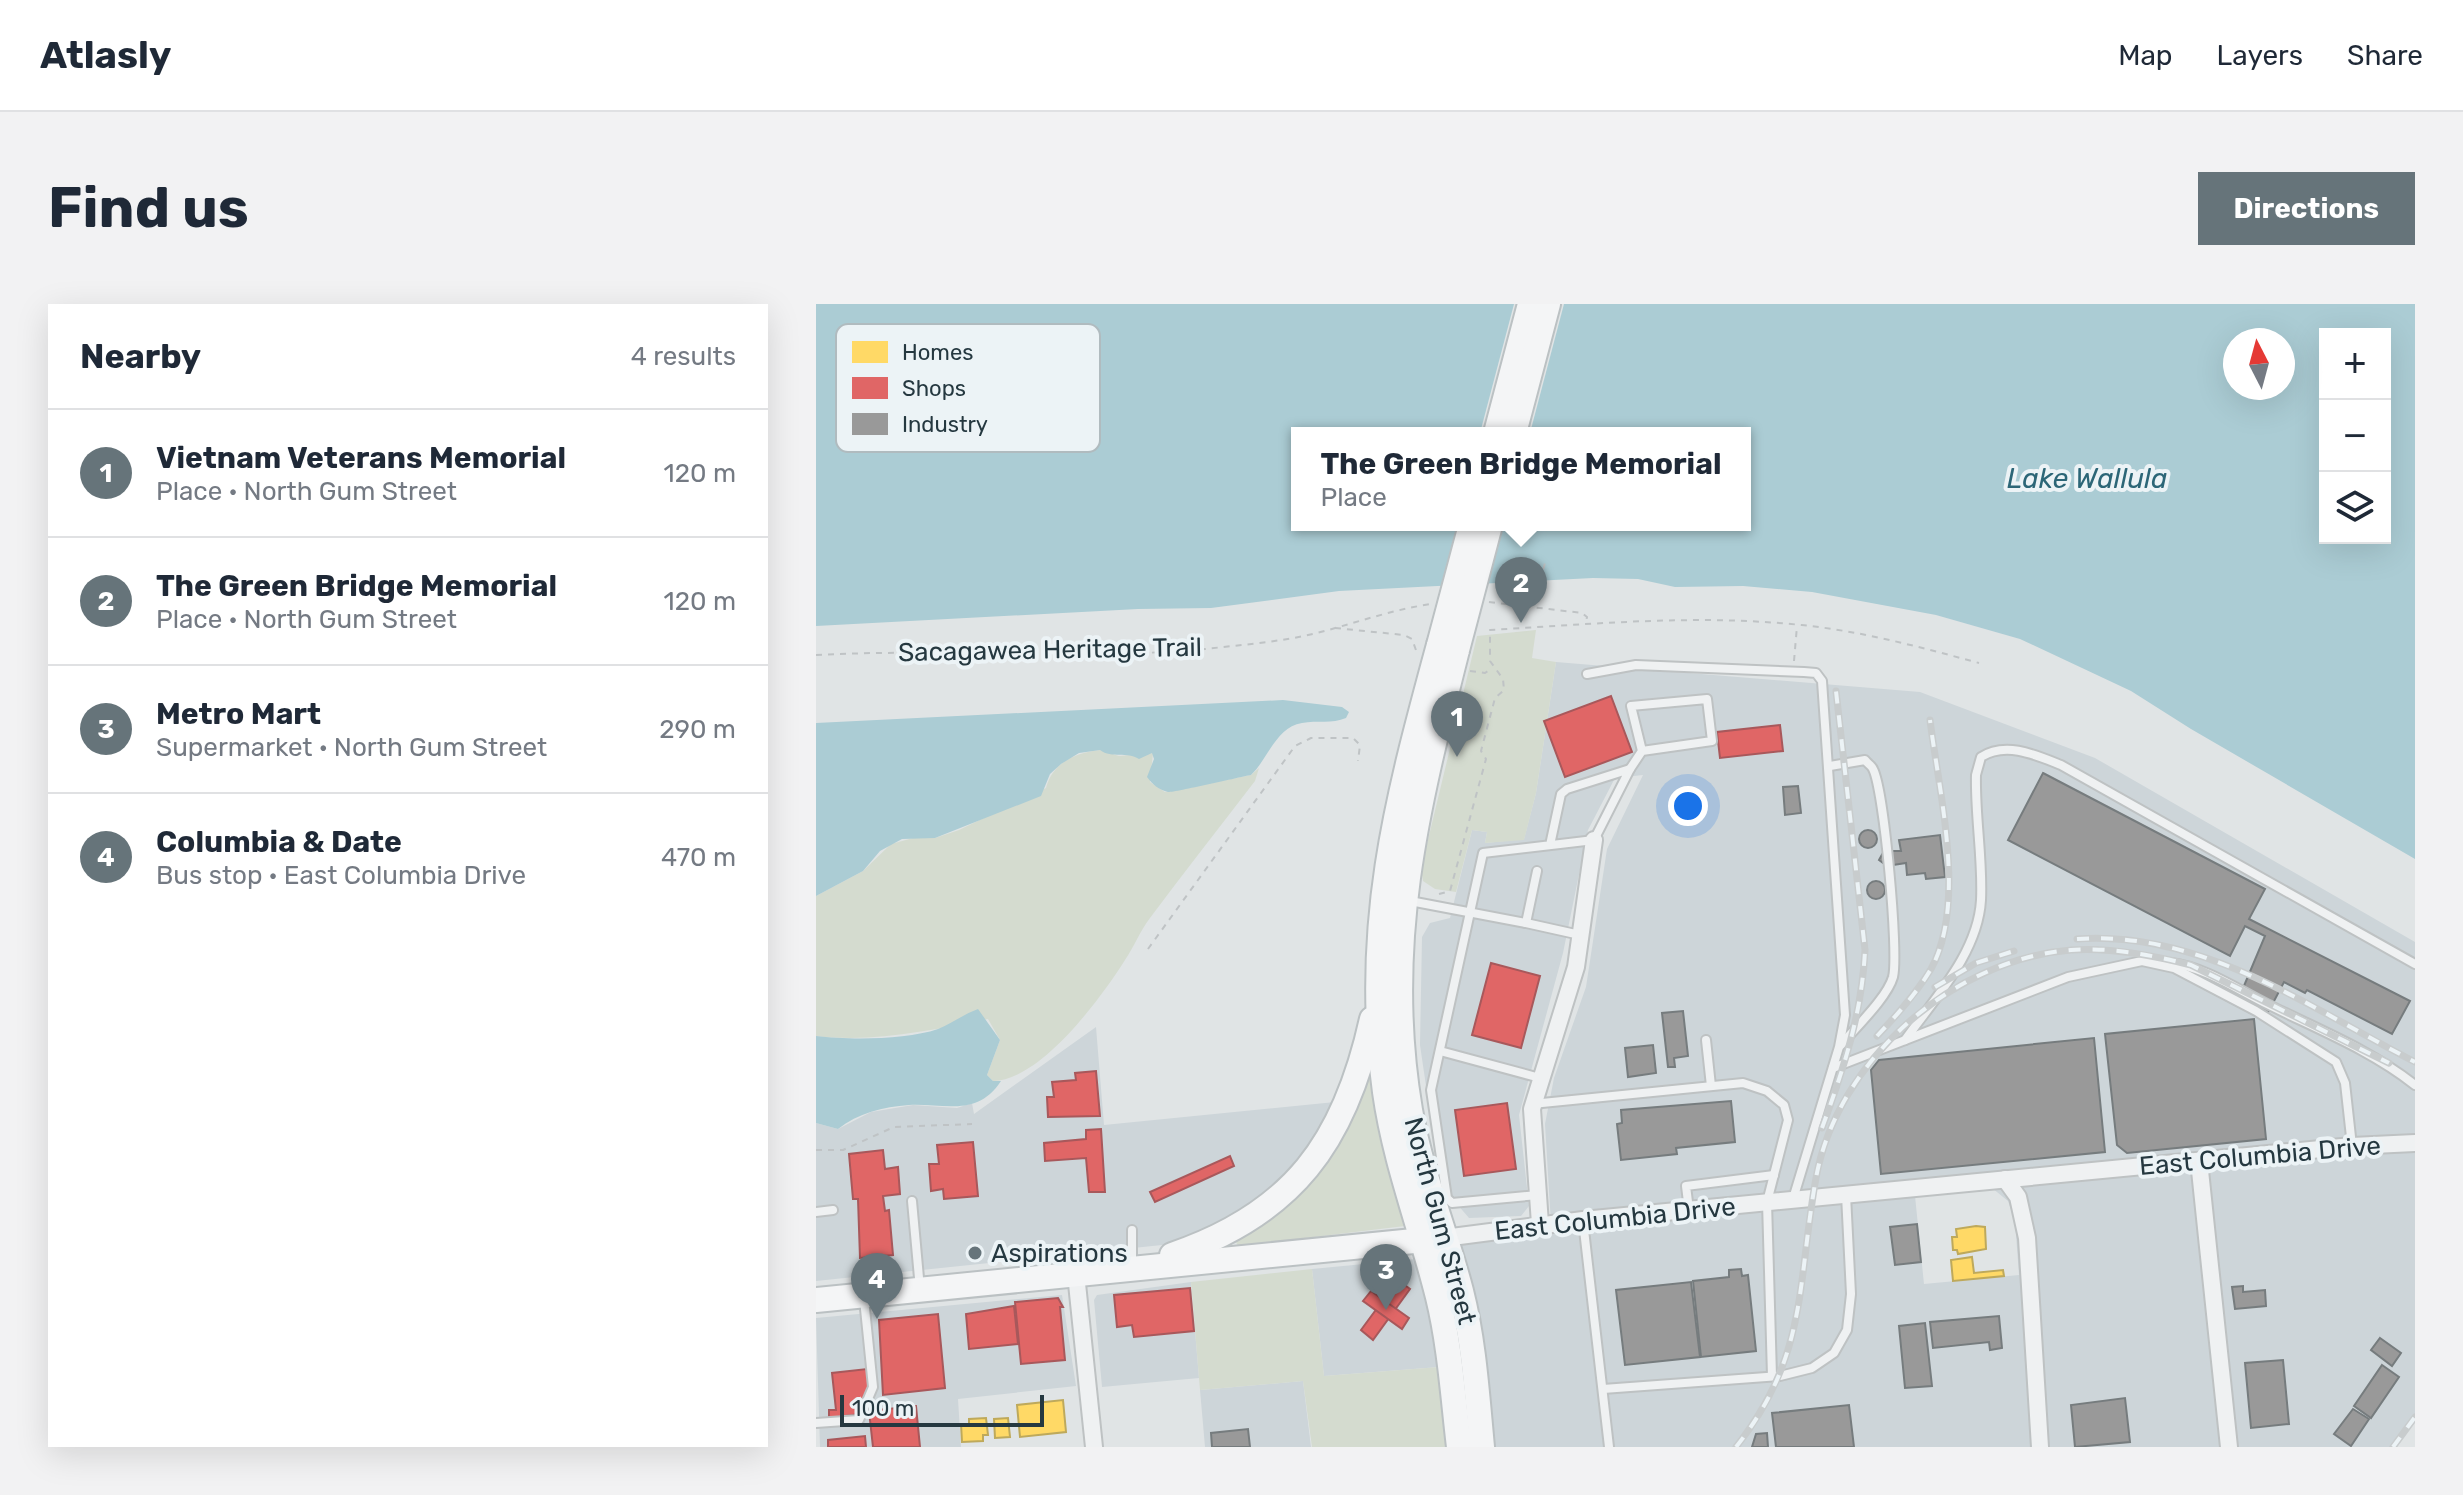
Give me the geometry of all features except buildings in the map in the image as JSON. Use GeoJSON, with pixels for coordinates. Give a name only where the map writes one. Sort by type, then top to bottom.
{"type":"FeatureCollection","features":[{"type":"Feature","properties":{"kind":"main road"},"geometry":{"type":"LineString","coordinates":[[1498,427],[1530,304]]}},
{"type":"Feature","properties":{"kind":"main road"},"geometry":{"type":"LineString","coordinates":[[1516,427],[1548,304]]}},
{"type":"Feature","properties":{"kind":"main road","name":"North Gum Street"},"geometry":{"type":"LineString","coordinates":[[1454,655],[1470,531]]}},
{"type":"Feature","properties":{"kind":"main road","name":"North Gum Street"},"geometry":{"type":"LineString","coordinates":[[1459,1447],[1423,1170],[1408,1093],[1378,991],[1393,899],[1488,531]]}},
{"type":"Feature","properties":{"kind":"main road","name":"North Gum Street"},"geometry":{"type":"LineString","coordinates":[[1393,899],[1408,1093]]}},
{"type":"Feature","properties":{"kind":"main road"},"geometry":{"type":"LineString","coordinates":[[1132,1269],[1206,1243],[1271,1205],[1299,1182],[1316,1160],[1350,1088],[1378,991]]}},
{"type":"Feature","properties":{"kind":"main road","name":"North Gum Street"},"geometry":{"type":"LineString","coordinates":[[1432,1239],[1466,1312],[1482,1447]]}},
{"type":"Feature","properties":{"kind":"main road","name":"East Columbia Drive"},"geometry":{"type":"LineString","coordinates":[[816,1300],[1432,1239]]}},
{"type":"Feature","properties":{"kind":"street"},"geometry":{"type":"LineString","coordinates":[[1540,1224],[1532,1104],[1574,975],[1594,840]]}},
{"type":"Feature","properties":{"kind":"street","name":"East Columbia Drive"},"geometry":{"type":"LineString","coordinates":[[1432,1239],[1540,1224],[2352,1146],[2415,1143]]}},
{"type":"Feature","properties":{"kind":"street"},"geometry":{"type":"LineString","coordinates":[[2199,1161],[2229,1447]]}},
{"type":"Feature","properties":{"kind":"street"},"geometry":{"type":"LineString","coordinates":[[2005,1179],[2018,1197],[2027,1238],[2040,1447]]}},
{"type":"Feature","properties":{"kind":"street"},"geometry":{"type":"LineString","coordinates":[[1076,1274],[1094,1447]]}},
{"type":"Feature","properties":{"kind":"lane"},"geometry":{"type":"LineString","coordinates":[[1587,674],[1636,665],[1816,673],[1822,681],[1845,1006],[1839,1047],[1793,1200]]}},
{"type":"Feature","properties":{"kind":"lane"},"geometry":{"type":"LineString","coordinates":[[1538,1195],[1452,1203],[1447,1198],[1408,1093],[1440,1051],[1483,853],[1594,840],[1642,751],[1631,706],[1707,699],[1712,741],[1642,751]]}},
{"type":"Feature","properties":{"kind":"lane"},"geometry":{"type":"LineString","coordinates":[[1905,1040],[1952,976],[1977,922],[1981,901],[1976,775],[1981,757],[1992,750],[2035,754],[2061,765],[2415,964]]}},
{"type":"Feature","properties":{"kind":"lane"},"geometry":{"type":"LineString","coordinates":[[1830,766],[1865,760],[1873,767],[1880,799],[1894,940],[1893,978],[1869,1014],[1839,1047]]}},
{"type":"Feature","properties":{"kind":"lane"},"geometry":{"type":"LineString","coordinates":[[1550,845],[1561,794],[1567,789],[1630,769]]}},
{"type":"Feature","properties":{"kind":"lane"},"geometry":{"type":"LineString","coordinates":[[1526,923],[1537,871]]}},
{"type":"Feature","properties":{"kind":"lane"},"geometry":{"type":"LineString","coordinates":[[1393,899],[1581,935]]}},
{"type":"Feature","properties":{"kind":"lane"},"geometry":{"type":"LineString","coordinates":[[1833,1068],[2068,977],[2142,961],[2175,963],[2196,969],[2375,1058],[2415,1085]]}},
{"type":"Feature","properties":{"kind":"lane"},"geometry":{"type":"LineString","coordinates":[[2142,961],[2174,968],[2256,1011],[2336,1062],[2345,1083],[2352,1146]]}},
{"type":"Feature","properties":{"kind":"lane"},"geometry":{"type":"LineString","coordinates":[[1706,1040],[1711,1086]]}},
{"type":"Feature","properties":{"kind":"lane"},"geometry":{"type":"LineString","coordinates":[[1440,1051],[1540,1078]]}},
{"type":"Feature","properties":{"kind":"lane"},"geometry":{"type":"LineString","coordinates":[[1532,1104],[1711,1086],[1756,1086],[1784,1105],[1788,1130],[1767,1202],[1772,1376]]}},
{"type":"Feature","properties":{"kind":"lane"},"geometry":{"type":"LineString","coordinates":[[1689,1210],[1686,1186],[1774,1175]]}},
{"type":"Feature","properties":{"kind":"lane"},"geometry":{"type":"LineString","coordinates":[[1603,1389],[1772,1376],[1812,1368],[1834,1353],[1847,1330],[1851,1294],[1846,1195]]}},
{"type":"Feature","properties":{"kind":"lane"},"geometry":{"type":"LineString","coordinates":[[912,1201],[921,1290]]}},
{"type":"Feature","properties":{"kind":"lane"},"geometry":{"type":"LineString","coordinates":[[816,1212],[833,1210]]}},
{"type":"Feature","properties":{"kind":"lane"},"geometry":{"type":"LineString","coordinates":[[1583,1220],[1609,1447]]}},
{"type":"Feature","properties":{"kind":"lane"},"geometry":{"type":"LineString","coordinates":[[1132,1230],[1132,1269]]}},
{"type":"Feature","properties":{"kind":"lane"},"geometry":{"type":"LineString","coordinates":[[816,1423],[859,1420],[873,1387],[864,1295]]}},
{"type":"Feature","properties":{"kind":"path"},"geometry":{"type":"LineString","coordinates":[[1534,605],[1546,559]]}},
{"type":"Feature","properties":{"kind":"path"},"geometry":{"type":"LineString","coordinates":[[1487,602],[1534,605],[1582,613],[1587,617],[1585,623]]}},
{"type":"Feature","properties":{"kind":"path","name":"Sacagawea Heritage Trail"},"geometry":{"type":"LineString","coordinates":[[816,655],[937,651],[1026,655],[1146,653],[1293,638],[1361,618],[1436,603]]}},
{"type":"Feature","properties":{"kind":"path"},"geometry":{"type":"LineString","coordinates":[[1434,894],[1450,891],[1486,759],[1481,751],[1495,698],[1504,690],[1503,679],[1492,668],[1490,630],[1623,620],[1797,625],[1885,638],[1979,663]]}},
{"type":"Feature","properties":{"kind":"path"},"geometry":{"type":"LineString","coordinates":[[1794,659],[1797,625]]}},
{"type":"Feature","properties":{"kind":"path"},"geometry":{"type":"LineString","coordinates":[[1332,628],[1404,635],[1412,639],[1418,661]]}},
{"type":"Feature","properties":{"kind":"path"},"geometry":{"type":"LineString","coordinates":[[1454,655],[1485,673],[1492,668]]}},
{"type":"Feature","properties":{"kind":"path"},"geometry":{"type":"LineString","coordinates":[[1148,949],[1295,746],[1311,738],[1353,738],[1360,745],[1358,761]]}},
{"type":"Feature","properties":{"kind":"path"},"geometry":{"type":"LineString","coordinates":[[816,1150],[843,1150],[882,1131],[915,1124],[935,1127],[972,1124]]}},
{"type":"Feature","properties":{"kind":"shaded area"},"geometry":{"type":"Polygon","coordinates":[[[1536,630],[1532,658],[1556,662],[1536,793],[1524,840],[1485,843],[1487,832],[1472,830],[1456,892],[1435,889],[1423,881],[1421,869],[1477,636],[1536,630]]]}},
{"type":"Feature","properties":{"kind":"shaded area"},"geometry":{"type":"Polygon","coordinates":[[[1556,662],[1920,692],[2095,758],[2415,942],[2415,1417],[2393,1447],[1471,1447],[1441,1240],[1551,1224],[1545,1124],[1554,1078],[1586,987],[1607,849],[1643,775],[1615,778],[1588,830],[1563,953],[1519,1115],[1529,1206],[1521,1216],[1469,1218],[1451,1197],[1436,1154],[1420,1045],[1422,937],[1430,923],[1450,918],[1472,830],[1487,832],[1485,843],[1524,839],[1536,793],[1556,662]],[[1992,1188],[1915,1196],[1924,1284],[2019,1275],[2015,1221],[2008,1201],[1992,1188]]]}},
{"type":"Feature","properties":{"kind":"shaded area"},"geometry":{"type":"Polygon","coordinates":[[[1100,750],[1119,756],[1153,753],[1150,782],[1165,792],[1251,775],[1259,768],[1255,781],[1150,918],[1114,976],[1068,1034],[1030,1067],[1011,1077],[993,1081],[987,1075],[1000,1040],[988,1019],[881,1037],[816,1036],[816,896],[863,871],[891,844],[917,837],[935,838],[959,830],[1046,788],[1054,772],[1066,760],[1100,750]]]}},
{"type":"Feature","properties":{"kind":"shaded area"},"geometry":{"type":"Polygon","coordinates":[[[1096,1027],[1104,1125],[1335,1102],[1332,1113],[1277,1193],[1181,1243],[816,1281],[816,1123],[838,1129],[871,1112],[913,1105],[957,1108],[972,1103],[974,1114],[1096,1027]]]}},
{"type":"Feature","properties":{"kind":"shaded area"},"geometry":{"type":"Polygon","coordinates":[[[1368,1060],[1405,1226],[1238,1246],[1234,1238],[1283,1203],[1368,1060]]]}},
{"type":"Feature","properties":{"kind":"shaded area"},"geometry":{"type":"Polygon","coordinates":[[[1416,1259],[1429,1300],[1439,1367],[1324,1376],[1312,1269],[1416,1259]]]}},
{"type":"Feature","properties":{"kind":"shaded area"},"geometry":{"type":"Polygon","coordinates":[[[1312,1269],[1324,1376],[1439,1367],[1447,1447],[1312,1447],[1303,1381],[1200,1390],[1191,1282],[1312,1269]]]}},
{"type":"Feature","properties":{"kind":"shaded area"},"geometry":{"type":"Polygon","coordinates":[[[1191,1282],[1199,1378],[1102,1387],[1094,1300],[1097,1295],[1191,1282]]]}},
{"type":"Feature","properties":{"kind":"shaded area"},"geometry":{"type":"Polygon","coordinates":[[[1062,1295],[1076,1386],[958,1399],[961,1447],[820,1447],[816,1318],[1062,1295]]]}},
{"type":"Feature","properties":{"kind":"shaded area"},"geometry":{"type":"Polygon","coordinates":[[[1303,1381],[1311,1447],[1205,1447],[1200,1390],[1303,1381]]]}},
{"type":"Feature","properties":{"kind":"water","name":"Lake Wallula"},"geometry":{"type":"Polygon","coordinates":[[[816,304],[2415,304],[2415,859],[2131,691],[2020,639],[1936,615],[1812,592],[1743,586],[1675,587],[1638,579],[1593,578],[1339,591],[1211,608],[816,626],[816,304]]]}},
{"type":"Feature","properties":{"kind":"water"},"geometry":{"type":"Polygon","coordinates":[[[1283,700],[1342,707],[1349,712],[1341,720],[1302,723],[1285,731],[1251,775],[1172,792],[1159,788],[1147,777],[1154,759],[1152,753],[1139,759],[1100,750],[1079,753],[1050,774],[1041,796],[935,838],[902,839],[880,851],[863,871],[816,896],[816,723],[1283,700]]]}},
{"type":"Feature","properties":{"kind":"water"},"geometry":{"type":"Polygon","coordinates":[[[978,1009],[1000,1040],[987,1075],[993,1081],[1001,1081],[992,1093],[981,1100],[958,1106],[890,1107],[862,1115],[838,1129],[816,1123],[816,1036],[861,1038],[925,1033],[978,1009]]]}},
{"type":"Feature","properties":{"kind":"pier"},"geometry":{"type":"Polygon","coordinates":[[[1514,304],[1564,304],[1532,427],[1482,427],[1514,304]]]}},
{"type":"Feature","properties":{"kind":"railway"},"geometry":{"type":"LineString","coordinates":[[1822,1128],[1851,1040],[1865,950],[1836,691]]}},
{"type":"Feature","properties":{"kind":"railway"},"geometry":{"type":"LineString","coordinates":[[1877,1036],[1906,1004],[1931,969],[1942,942],[1947,913],[1947,847],[1930,720]]}},
{"type":"Feature","properties":{"kind":"railway"},"geometry":{"type":"LineString","coordinates":[[2077,939],[2123,939],[2210,959],[2253,976],[2415,1062]]}},
{"type":"Feature","properties":{"kind":"railway"},"geometry":{"type":"LineString","coordinates":[[1736,1447],[1759,1414],[1788,1350],[1796,1318],[1816,1178],[1828,1135],[1848,1094],[1875,1057],[1907,1024],[1944,995],[1984,973],[2027,958],[2071,950],[2131,953],[2191,965],[2389,1063]]}},
{"type":"Feature","properties":{"kind":"railway"},"geometry":{"type":"LineString","coordinates":[[1935,987],[1976,963],[2014,951]]}},
{"type":"Feature","properties":{"kind":"railway"},"geometry":{"type":"LineString","coordinates":[[2393,1447],[2415,1417]]}},
{"type":"Feature","properties":{"kind":"place","name":"The Green Bridge Memorial"},"geometry":{"type":"Point","coordinates":[1521,623]}},
{"type":"Feature","properties":{"kind":"place","name":"Vietnam Veterans Memorial"},"geometry":{"type":"Point","coordinates":[1457,757]}},
{"type":"Feature","properties":{"kind":"place","name":"Aspirations"},"geometry":{"type":"Point","coordinates":[975,1253]}},
{"type":"Feature","properties":{"kind":"place","name":"Metro Mart"},"geometry":{"type":"Point","coordinates":[1386,1310]}},
{"type":"Feature","properties":{"kind":"place","name":"Columbia & Date"},"geometry":{"type":"Point","coordinates":[877,1319]}}]}
